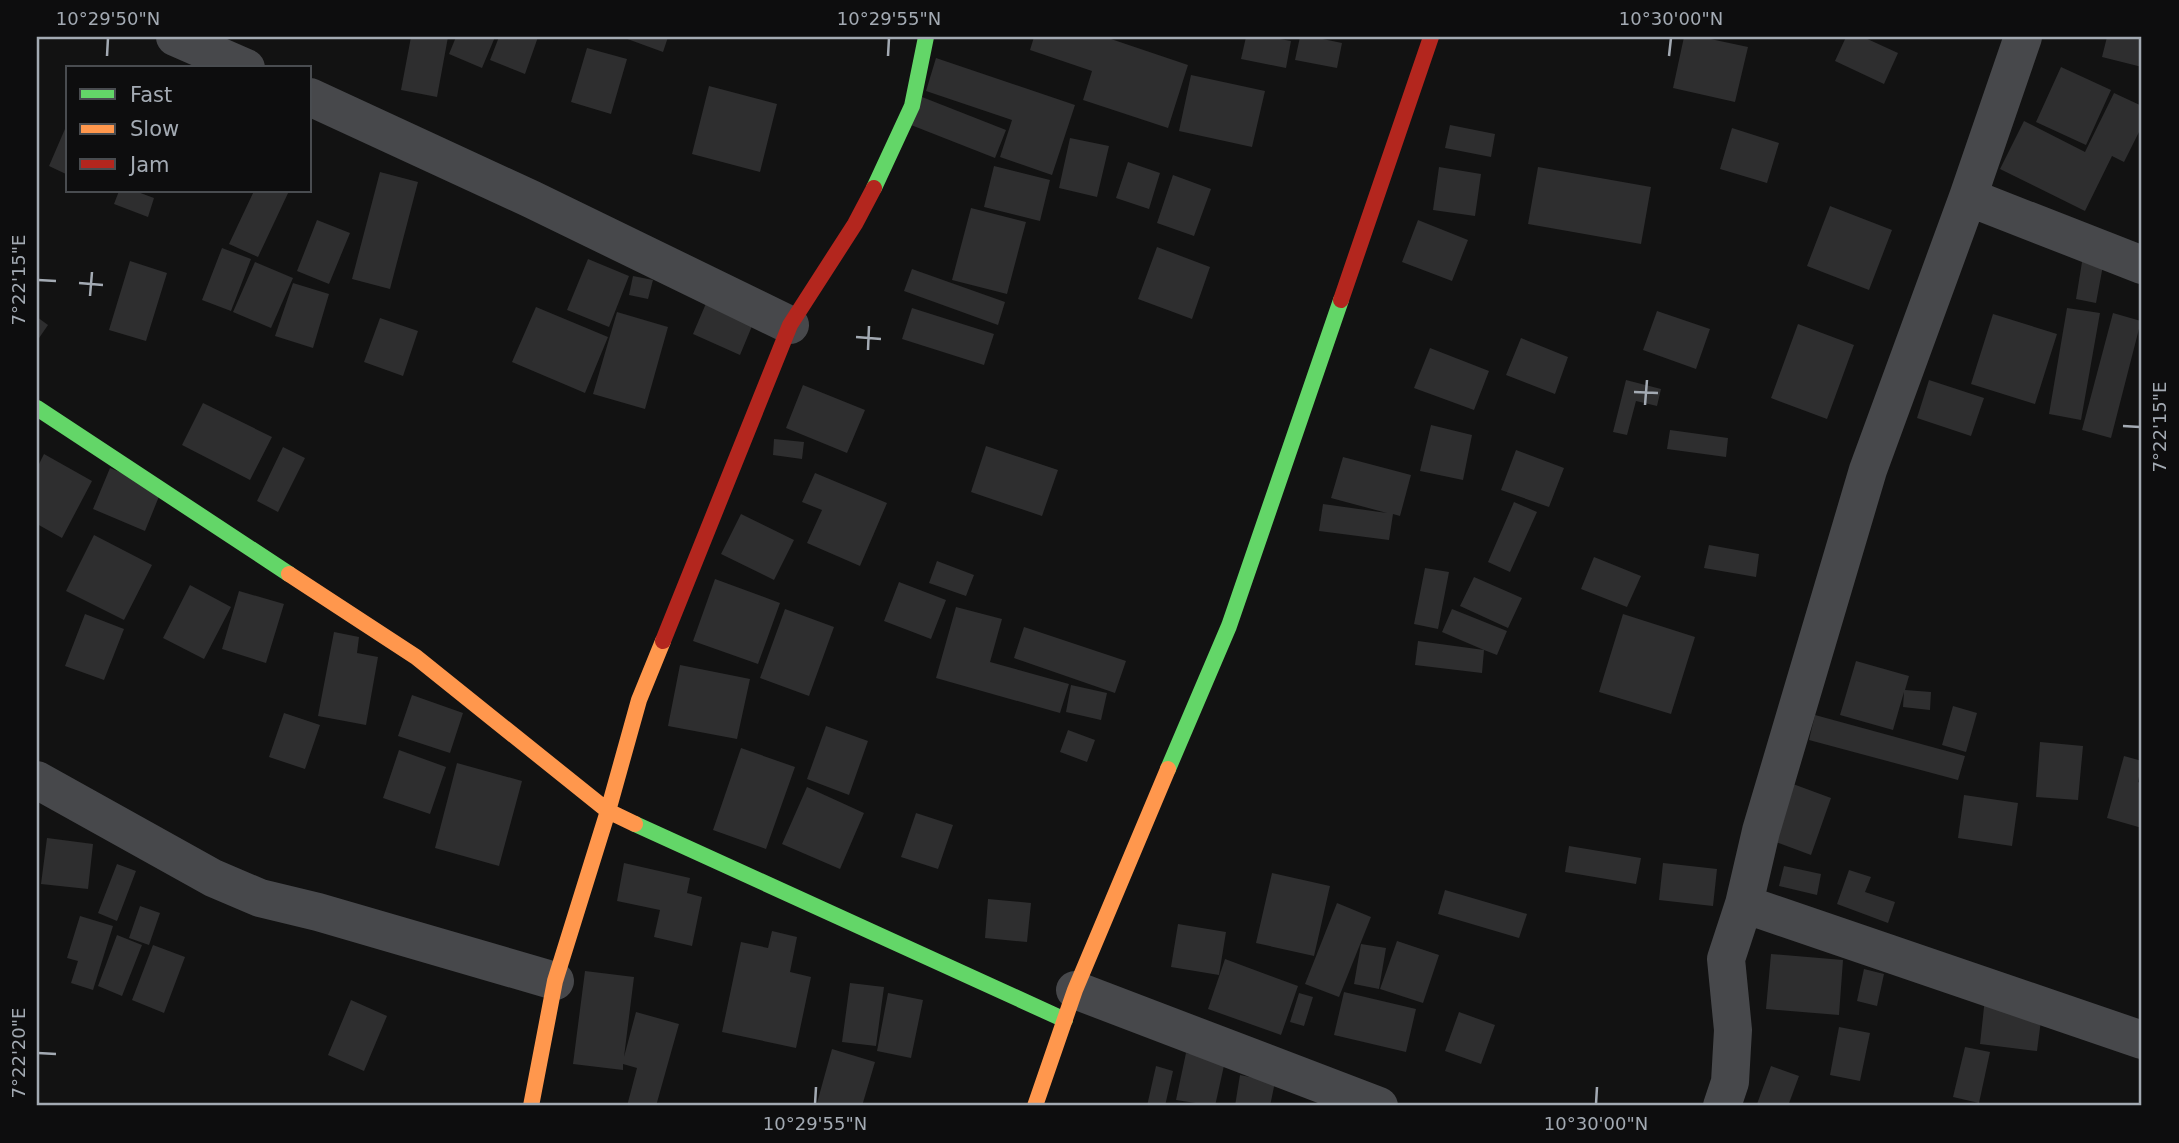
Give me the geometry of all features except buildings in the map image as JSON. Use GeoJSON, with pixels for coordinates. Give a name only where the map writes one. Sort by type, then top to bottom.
{"type":"FeatureCollection","features":[{"type":"Feature","properties":{"kind":"street"},"geometry":{"type":"LineString","coordinates":[[175,37],[241,66]]}},
{"type":"Feature","properties":{"kind":"street"},"geometry":{"type":"LineString","coordinates":[[531,1106],[555,981],[639,700],[789,325],[855,224],[884,169],[912,106],[926,37]]}},
{"type":"Feature","properties":{"kind":"street"},"geometry":{"type":"LineString","coordinates":[[1035,1106],[1070,1005],[1228,626],[1431,37]]}},
{"type":"Feature","properties":{"kind":"street"},"geometry":{"type":"LineString","coordinates":[[1722,1106],[1730,1082],[1733,1030],[1726,959],[1744,904],[1761,831],[1868,470],[1968,197],[2023,37]]}},
{"type":"Feature","properties":{"kind":"street"},"geometry":{"type":"LineString","coordinates":[[312,98],[531,199],[789,325]]}},
{"type":"Feature","properties":{"kind":"street"},"geometry":{"type":"LineString","coordinates":[[1968,197],[2142,265]]}},
{"type":"Feature","properties":{"kind":"street"},"geometry":{"type":"LineString","coordinates":[[37,408],[416,657],[608,811],[1070,1005],[1379,1106]]}},
{"type":"Feature","properties":{"kind":"street"},"geometry":{"type":"LineString","coordinates":[[37,780],[213,878],[260,898],[318,912],[555,981]]}},
{"type":"Feature","properties":{"kind":"street"},"geometry":{"type":"LineString","coordinates":[[1744,904],[2142,1040]]}},
{"type":"Feature","properties":{"kind":"traffic: fast"},"geometry":{"type":"LineString","coordinates":[[874,188],[912,106],[926,37]]}},
{"type":"Feature","properties":{"kind":"traffic: fast"},"geometry":{"type":"LineString","coordinates":[[1168,769],[1229,626],[1341,300]]}},
{"type":"Feature","properties":{"kind":"traffic: fast"},"geometry":{"type":"LineString","coordinates":[[37,408],[289,574]]}},
{"type":"Feature","properties":{"kind":"traffic: fast"},"geometry":{"type":"LineString","coordinates":[[635,824],[1065,1020]]}},
{"type":"Feature","properties":{"kind":"traffic: slow"},"geometry":{"type":"LineString","coordinates":[[289,574],[416,657],[608,811],[635,824]]}},
{"type":"Feature","properties":{"kind":"traffic: slow"},"geometry":{"type":"LineString","coordinates":[[531,1106],[555,981],[639,700],[663,641]]}},
{"type":"Feature","properties":{"kind":"traffic: slow"},"geometry":{"type":"LineString","coordinates":[[1035,1106],[1075,990],[1168,769]]}},
{"type":"Feature","properties":{"kind":"traffic: jam"},"geometry":{"type":"LineString","coordinates":[[1341,300],[1431,37]]}},
{"type":"Feature","properties":{"kind":"traffic: jam"},"geometry":{"type":"LineString","coordinates":[[663,641],[790,325],[855,224],[874,188]]}}]}
